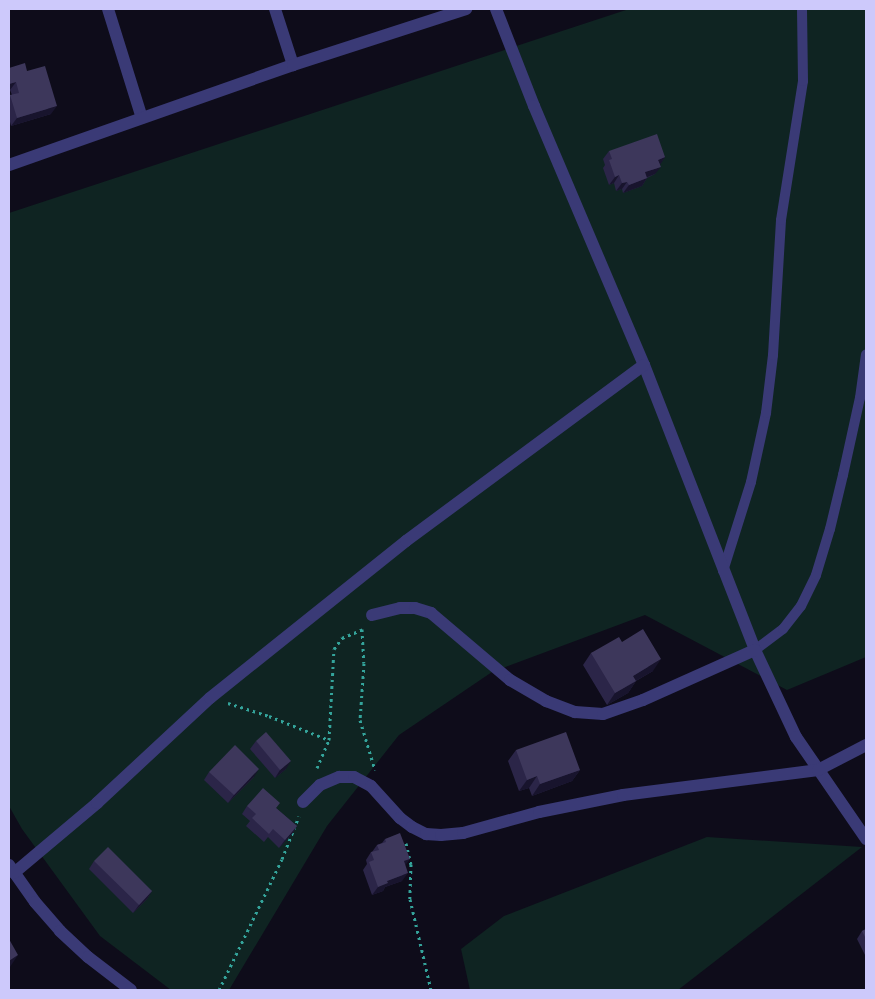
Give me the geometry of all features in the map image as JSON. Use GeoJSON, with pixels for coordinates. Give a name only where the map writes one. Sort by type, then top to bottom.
{"type":"FeatureCollection","features":[{"type":"Feature","properties":{"kind":"street"},"geometry":{"type":"LineString","coordinates":[[108,9],[142,118]]}},
{"type":"Feature","properties":{"kind":"street"},"geometry":{"type":"LineString","coordinates":[[275,9],[294,65]]}},
{"type":"Feature","properties":{"kind":"street"},"geometry":{"type":"LineString","coordinates":[[9,165],[294,65],[466,9]]}},
{"type":"Feature","properties":{"kind":"street"},"geometry":{"type":"LineString","coordinates":[[496,9],[534,106],[644,365],[755,650],[796,737],[866,839]]}},
{"type":"Feature","properties":{"kind":"street"},"geometry":{"type":"LineString","coordinates":[[131,990],[88,957],[60,931],[13,877],[97,803],[210,698],[406,541],[644,365]]}},
{"type":"Feature","properties":{"kind":"street"},"geometry":{"type":"LineString","coordinates":[[372,615],[400,608],[415,608],[431,613],[510,680],[546,701],[575,712],[603,714],[643,700],[755,650]]}},
{"type":"Feature","properties":{"kind":"street"},"geometry":{"type":"LineString","coordinates":[[303,802],[320,785],[339,777],[354,777],[371,786],[400,818],[426,834],[463,833],[539,812],[623,795],[818,770],[866,745]]}},
{"type":"Feature","properties":{"kind":"lane"},"geometry":{"type":"LineString","coordinates":[[723,571],[751,482],[766,413],[774,345],[781,220],[803,81],[802,9]]}},
{"type":"Feature","properties":{"kind":"lane"},"geometry":{"type":"LineString","coordinates":[[755,650],[783,629],[789,622],[801,606],[816,576],[843,475],[860,398],[866,354]]}},
{"type":"Feature","properties":{"kind":"path"},"geometry":{"type":"LineString","coordinates":[[362,629],[364,663],[360,720],[375,770],[371,786]]}},
{"type":"Feature","properties":{"kind":"path"},"geometry":{"type":"LineString","coordinates":[[210,698],[270,716],[329,740]]}},
{"type":"Feature","properties":{"kind":"path"},"geometry":{"type":"LineString","coordinates":[[400,818],[410,857],[412,906],[431,990]]}},
{"type":"Feature","properties":{"kind":"green space"},"geometry":{"type":"Polygon","coordinates":[[[629,9],[866,9],[866,657],[787,690],[645,615],[492,672],[399,735],[327,826],[229,990],[171,990],[100,936],[22,829],[9,806],[9,213],[629,9]]]}},
{"type":"Feature","properties":{"kind":"green space"},"geometry":{"type":"Polygon","coordinates":[[[707,837],[862,847],[678,990],[470,990],[461,949],[504,916],[707,837]]]}},
{"type":"Feature","properties":{"kind":"building"},"geometry":{"type":"Polygon","coordinates":[[[25,63],[27,71],[45,66],[57,106],[17,118],[10,95],[19,93],[16,82],[9,84],[9,68],[25,63]]]}},
{"type":"Feature","properties":{"kind":"building"},"geometry":{"type":"Polygon","coordinates":[[[657,134],[665,157],[658,160],[661,167],[645,172],[647,178],[629,185],[627,182],[622,183],[619,175],[615,177],[609,160],[612,159],[609,151],[657,134]]]}},
{"type":"Feature","properties":{"kind":"building"},"geometry":{"type":"Polygon","coordinates":[[[643,629],[661,659],[633,676],[636,681],[615,693],[591,653],[619,637],[622,642],[643,629]]]}},
{"type":"Feature","properties":{"kind":"building"},"geometry":{"type":"Polygon","coordinates":[[[266,732],[291,761],[280,770],[256,741],[266,732]]]}},
{"type":"Feature","properties":{"kind":"building"},"geometry":{"type":"Polygon","coordinates":[[[566,732],[580,770],[540,784],[537,776],[527,780],[516,750],[566,732]]]}},
{"type":"Feature","properties":{"kind":"building"},"geometry":{"type":"Polygon","coordinates":[[[235,745],[259,769],[234,795],[209,772],[235,745]]]}},
{"type":"Feature","properties":{"kind":"building"},"geometry":{"type":"Polygon","coordinates":[[[263,788],[280,803],[276,808],[297,826],[285,840],[273,829],[269,834],[252,818],[256,814],[247,806],[263,788]]]}},
{"type":"Feature","properties":{"kind":"building"},"geometry":{"type":"Polygon","coordinates":[[[400,833],[410,859],[404,861],[408,873],[387,881],[388,883],[378,887],[369,862],[374,860],[371,852],[379,850],[377,845],[386,842],[385,839],[400,833]]]}},
{"type":"Feature","properties":{"kind":"building"},"geometry":{"type":"Polygon","coordinates":[[[108,847],[152,891],[139,905],[94,861],[108,847]]]}},
{"type":"Feature","properties":{"kind":"building"},"geometry":{"type":"Polygon","coordinates":[[[866,929],[866,939],[862,931],[866,929]]]}},
{"type":"Feature","properties":{"kind":"building"},"geometry":{"type":"Polygon","coordinates":[[[9,939],[18,955],[9,961],[9,939]]]}}]}
